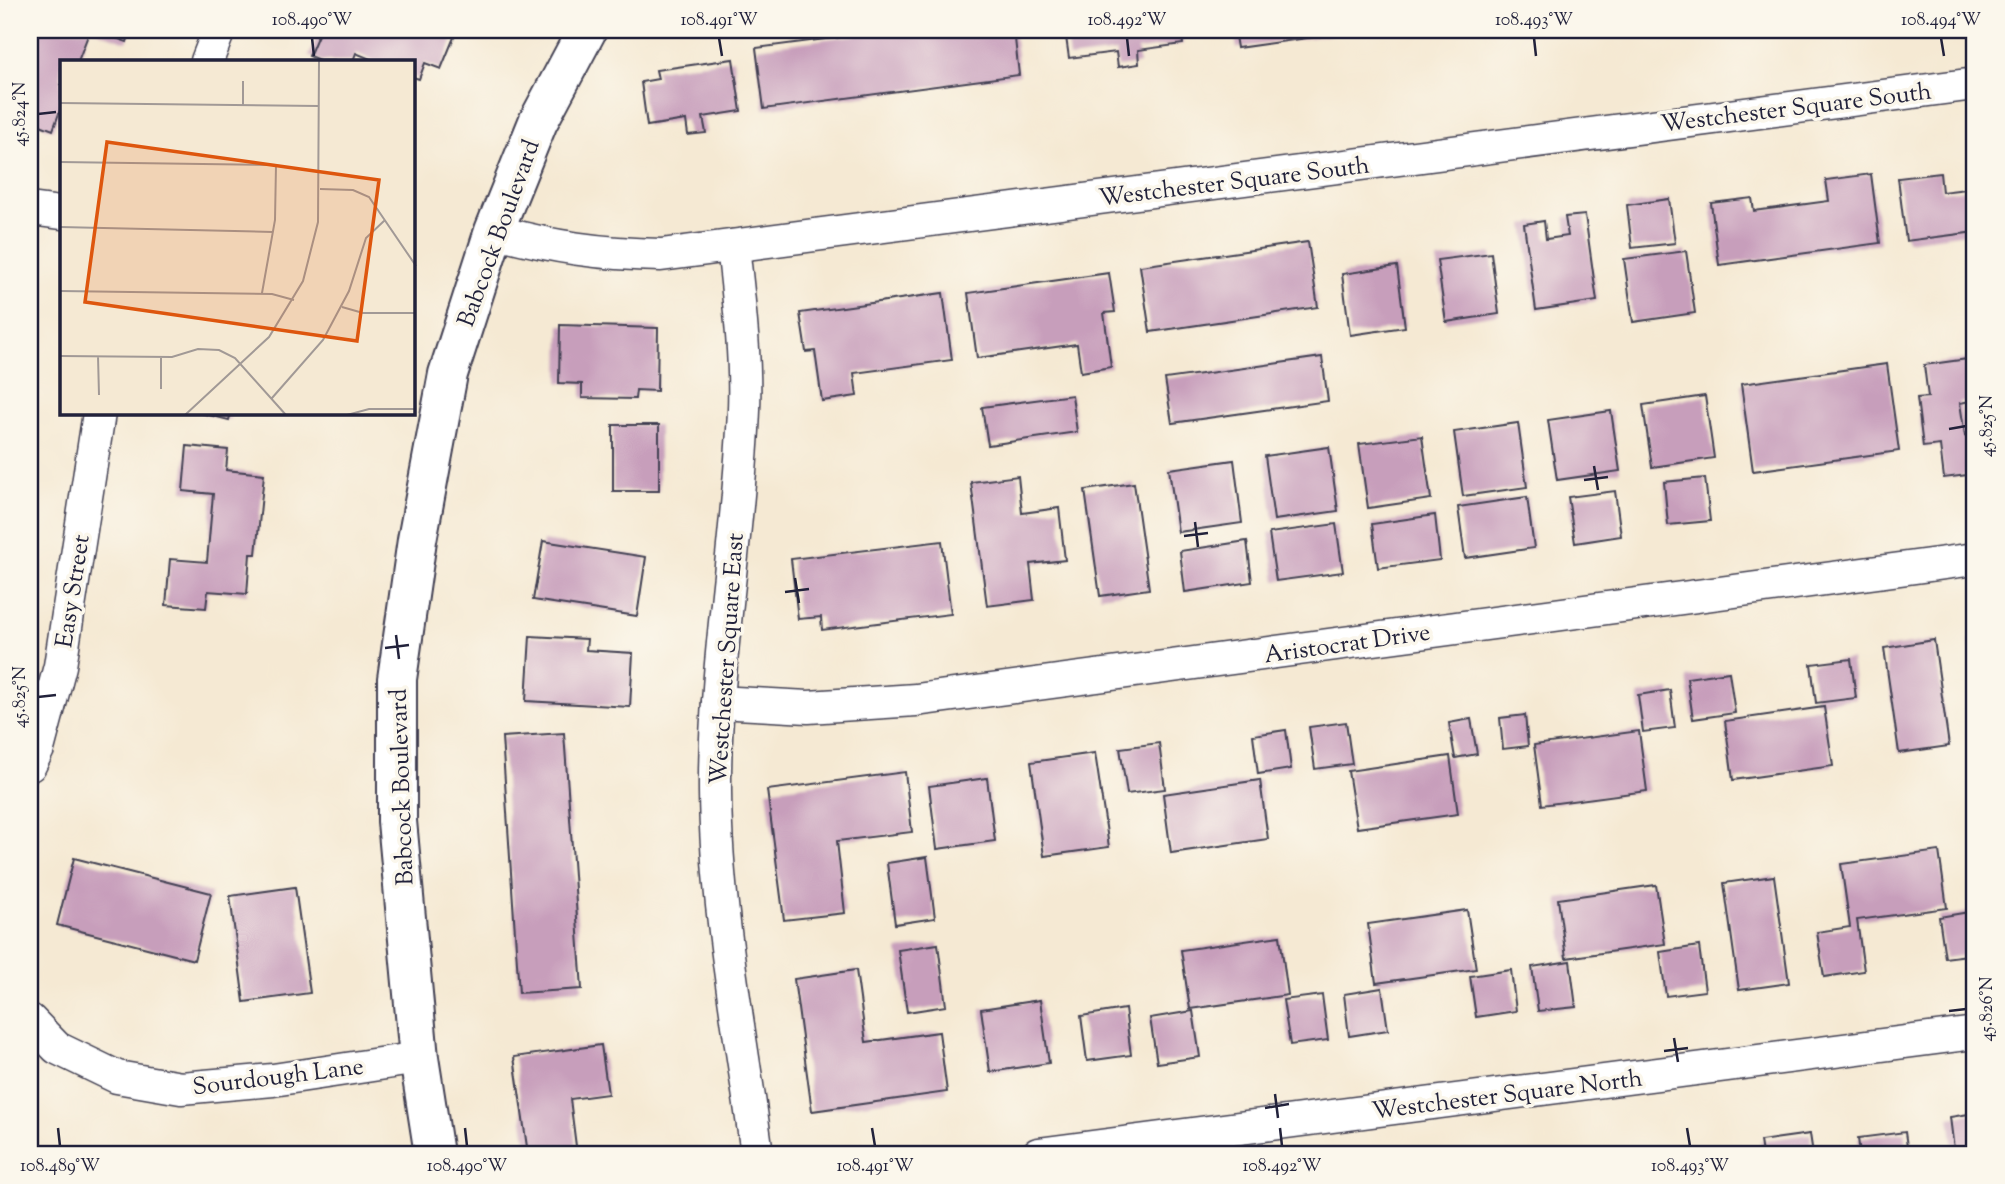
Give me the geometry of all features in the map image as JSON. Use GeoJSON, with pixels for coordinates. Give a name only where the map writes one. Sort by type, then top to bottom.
{"type":"FeatureCollection","features":[{"type":"Feature","properties":{"kind":"street"},"geometry":{"type":"LineString","coordinates":[[207,60],[219,30]]}},
{"type":"Feature","properties":{"kind":"street","name":"Babcock Boulevard"},"geometry":{"type":"LineString","coordinates":[[434,1154],[419,1059],[397,821],[397,679],[417,540],[448,374],[494,231],[538,122],[587,30]]}},
{"type":"Feature","properties":{"kind":"street","name":"Westchester Square South"},"geometry":{"type":"LineString","coordinates":[[494,231],[549,247],[603,254],[661,255],[1975,84]]}},
{"type":"Feature","properties":{"kind":"street"},"geometry":{"type":"LineString","coordinates":[[30,209],[60,213]]}},
{"type":"Feature","properties":{"kind":"street","name":"Westchester Square East"},"geometry":{"type":"LineString","coordinates":[[733,246],[742,328],[744,409],[733,562],[718,702],[715,792],[720,884],[757,1154]]}},
{"type":"Feature","properties":{"kind":"street","name":"Easy Street"},"geometry":{"type":"LineString","coordinates":[[30,765],[38,749],[60,666],[99,415]]}},
{"type":"Feature","properties":{"kind":"street","name":"Aristocrat Drive"},"geometry":{"type":"LineString","coordinates":[[718,702],[808,707],[916,700],[1975,559]]}},
{"type":"Feature","properties":{"kind":"street","name":"Sourdough Lane"},"geometry":{"type":"LineString","coordinates":[[30,1020],[57,1048],[117,1077],[181,1088],[273,1080],[419,1059]]}},
{"type":"Feature","properties":{"kind":"street","name":"Westchester Square North"},"geometry":{"type":"LineString","coordinates":[[1038,1154],[1975,1034]]}},
{"type":"Feature","properties":{"kind":"building"},"geometry":{"type":"Polygon","coordinates":[[[30,30],[90,30],[78,60],[60,60],[60,111],[53,130],[30,121],[30,30]]]}},
{"type":"Feature","properties":{"kind":"building"},"geometry":{"type":"Polygon","coordinates":[[[93,30],[131,30],[127,42],[93,30]]]}},
{"type":"Feature","properties":{"kind":"building"},"geometry":{"type":"Polygon","coordinates":[[[320,30],[457,30],[441,69],[425,63],[419,79],[415,78],[415,60],[373,60],[356,53],[353,60],[319,60],[309,56],[320,30]]]}},
{"type":"Feature","properties":{"kind":"building"},"geometry":{"type":"Polygon","coordinates":[[[895,30],[1014,30],[1019,75],[764,109],[756,48],[895,30]]]}},
{"type":"Feature","properties":{"kind":"building"},"geometry":{"type":"Polygon","coordinates":[[[1065,30],[1181,30],[1183,44],[1138,50],[1139,64],[1118,67],[1116,52],[1069,58],[1065,30]]]}},
{"type":"Feature","properties":{"kind":"building"},"geometry":{"type":"Polygon","coordinates":[[[1234,30],[1357,30],[1357,31],[1237,48],[1234,30]]]}},
{"type":"Feature","properties":{"kind":"building"},"geometry":{"type":"Polygon","coordinates":[[[1717,30],[1754,30],[1755,33],[1719,38],[1717,30]]]}},
{"type":"Feature","properties":{"kind":"building"},"geometry":{"type":"Polygon","coordinates":[[[733,59],[741,111],[703,117],[706,133],[688,135],[686,120],[647,126],[641,82],[658,79],[656,70],[733,59]]]}},
{"type":"Feature","properties":{"kind":"building"},"geometry":{"type":"Polygon","coordinates":[[[1940,173],[1942,192],[1975,188],[1975,232],[1906,241],[1898,178],[1940,173]]]}},
{"type":"Feature","properties":{"kind":"building"},"geometry":{"type":"Polygon","coordinates":[[[1871,174],[1880,243],[1719,265],[1711,203],[1752,198],[1754,211],[1829,201],[1826,180],[1871,174]]]}},
{"type":"Feature","properties":{"kind":"building"},"geometry":{"type":"Polygon","coordinates":[[[1669,199],[1675,243],[1632,248],[1627,205],[1669,199]]]}},
{"type":"Feature","properties":{"kind":"building"},"geometry":{"type":"Polygon","coordinates":[[[1585,215],[1597,301],[1536,310],[1524,224],[1544,221],[1546,239],[1568,236],[1565,217],[1585,215]]]}},
{"type":"Feature","properties":{"kind":"building"},"geometry":{"type":"Polygon","coordinates":[[[1308,242],[1318,307],[1150,332],[1140,266],[1308,242]]]}},
{"type":"Feature","properties":{"kind":"building"},"geometry":{"type":"Polygon","coordinates":[[[1686,251],[1695,313],[1633,322],[1624,259],[1686,251]]]}},
{"type":"Feature","properties":{"kind":"building"},"geometry":{"type":"Polygon","coordinates":[[[1491,253],[1499,314],[1446,322],[1437,260],[1491,253]]]}},
{"type":"Feature","properties":{"kind":"building"},"geometry":{"type":"Polygon","coordinates":[[[1397,266],[1405,327],[1350,335],[1342,274],[1397,266]]]}},
{"type":"Feature","properties":{"kind":"building"},"geometry":{"type":"Polygon","coordinates":[[[1109,273],[1115,312],[1104,313],[1111,367],[1081,372],[1077,344],[977,358],[968,293],[1109,273]]]}},
{"type":"Feature","properties":{"kind":"building"},"geometry":{"type":"Polygon","coordinates":[[[943,293],[952,360],[854,373],[857,396],[822,401],[815,351],[806,352],[800,313],[943,293]]]}},
{"type":"Feature","properties":{"kind":"building"},"geometry":{"type":"Polygon","coordinates":[[[560,325],[658,328],[657,391],[636,390],[635,399],[582,398],[582,384],[559,383],[560,325]]]}},
{"type":"Feature","properties":{"kind":"building"},"geometry":{"type":"Polygon","coordinates":[[[1322,357],[1328,401],[1172,423],[1165,379],[1322,357]]]}},
{"type":"Feature","properties":{"kind":"building"},"geometry":{"type":"Polygon","coordinates":[[[1975,358],[1975,400],[1960,403],[1965,436],[1975,434],[1975,474],[1944,478],[1940,445],[1923,447],[1917,398],[1928,397],[1924,365],[1975,358]]]}},
{"type":"Feature","properties":{"kind":"building"},"geometry":{"type":"Polygon","coordinates":[[[1887,364],[1899,451],[1753,471],[1741,384],[1887,364]]]}},
{"type":"Feature","properties":{"kind":"building"},"geometry":{"type":"Polygon","coordinates":[[[1072,395],[1077,432],[988,445],[982,407],[1072,395]]]}},
{"type":"Feature","properties":{"kind":"building"},"geometry":{"type":"Polygon","coordinates":[[[1705,396],[1714,458],[1652,467],[1643,405],[1705,396]]]}},
{"type":"Feature","properties":{"kind":"building"},"geometry":{"type":"Polygon","coordinates":[[[1611,411],[1620,471],[1557,480],[1548,420],[1611,411]]]}},
{"type":"Feature","properties":{"kind":"building"},"geometry":{"type":"Polygon","coordinates":[[[209,415],[230,415],[229,420],[209,415]]]}},
{"type":"Feature","properties":{"kind":"building"},"geometry":{"type":"Polygon","coordinates":[[[1518,423],[1527,487],[1463,496],[1454,432],[1518,423]]]}},
{"type":"Feature","properties":{"kind":"building"},"geometry":{"type":"Polygon","coordinates":[[[613,425],[659,425],[659,491],[613,491],[613,425]]]}},
{"type":"Feature","properties":{"kind":"building"},"geometry":{"type":"Polygon","coordinates":[[[1422,436],[1431,499],[1368,508],[1359,444],[1422,436]]]}},
{"type":"Feature","properties":{"kind":"building"},"geometry":{"type":"Polygon","coordinates":[[[187,446],[228,450],[226,470],[264,474],[256,554],[250,554],[247,594],[208,591],[206,608],[166,605],[170,559],[207,562],[213,494],[183,491],[187,446]]]}},
{"type":"Feature","properties":{"kind":"building"},"geometry":{"type":"Polygon","coordinates":[[[1329,447],[1338,511],[1274,520],[1265,456],[1329,447]]]}},
{"type":"Feature","properties":{"kind":"building"},"geometry":{"type":"Polygon","coordinates":[[[1234,460],[1242,523],[1178,532],[1169,469],[1234,460]]]}},
{"type":"Feature","properties":{"kind":"building"},"geometry":{"type":"Polygon","coordinates":[[[1018,476],[1022,513],[1059,508],[1065,560],[1030,564],[1034,600],[987,606],[971,482],[1018,476]]]}},
{"type":"Feature","properties":{"kind":"building"},"geometry":{"type":"Polygon","coordinates":[[[1705,478],[1710,521],[1668,525],[1664,482],[1705,478]]]}},
{"type":"Feature","properties":{"kind":"building"},"geometry":{"type":"Polygon","coordinates":[[[1134,483],[1149,589],[1100,596],[1085,490],[1134,483]]]}},
{"type":"Feature","properties":{"kind":"building"},"geometry":{"type":"Polygon","coordinates":[[[1615,491],[1621,536],[1575,543],[1568,497],[1615,491]]]}},
{"type":"Feature","properties":{"kind":"building"},"geometry":{"type":"Polygon","coordinates":[[[1527,497],[1534,548],[1465,558],[1458,507],[1527,497]]]}},
{"type":"Feature","properties":{"kind":"building"},"geometry":{"type":"Polygon","coordinates":[[[1435,515],[1440,560],[1378,568],[1372,524],[1435,515]]]}},
{"type":"Feature","properties":{"kind":"building"},"geometry":{"type":"Polygon","coordinates":[[[1336,524],[1343,572],[1276,581],[1269,533],[1336,524]]]}},
{"type":"Feature","properties":{"kind":"building"},"geometry":{"type":"Polygon","coordinates":[[[543,541],[646,557],[637,616],[533,600],[543,541]]]}},
{"type":"Feature","properties":{"kind":"building"},"geometry":{"type":"Polygon","coordinates":[[[942,541],[951,614],[822,630],[821,617],[798,619],[791,559],[942,541]]]}},
{"type":"Feature","properties":{"kind":"building"},"geometry":{"type":"Polygon","coordinates":[[[1247,541],[1252,582],[1185,592],[1180,551],[1247,541]]]}},
{"type":"Feature","properties":{"kind":"building"},"geometry":{"type":"Polygon","coordinates":[[[530,636],[587,639],[586,650],[633,653],[630,707],[526,701],[530,636]]]}},
{"type":"Feature","properties":{"kind":"building"},"geometry":{"type":"Polygon","coordinates":[[[1975,638],[1975,671],[1974,671],[1969,639],[1975,638]]]}},
{"type":"Feature","properties":{"kind":"building"},"geometry":{"type":"Polygon","coordinates":[[[1934,640],[1949,746],[1899,753],[1884,648],[1934,640]]]}},
{"type":"Feature","properties":{"kind":"building"},"geometry":{"type":"Polygon","coordinates":[[[1851,659],[1856,698],[1816,703],[1811,664],[1851,659]]]}},
{"type":"Feature","properties":{"kind":"building"},"geometry":{"type":"Polygon","coordinates":[[[1729,672],[1735,713],[1693,719],[1687,678],[1729,672]]]}},
{"type":"Feature","properties":{"kind":"building"},"geometry":{"type":"Polygon","coordinates":[[[1670,690],[1675,728],[1643,732],[1638,695],[1670,690]]]}},
{"type":"Feature","properties":{"kind":"building"},"geometry":{"type":"Polygon","coordinates":[[[1824,707],[1833,766],[1733,780],[1725,721],[1824,707]]]}},
{"type":"Feature","properties":{"kind":"building"},"geometry":{"type":"Polygon","coordinates":[[[1525,715],[1528,746],[1503,749],[1500,718],[1525,715]]]}},
{"type":"Feature","properties":{"kind":"building"},"geometry":{"type":"Polygon","coordinates":[[[1471,719],[1477,754],[1455,758],[1449,723],[1471,719]]]}},
{"type":"Feature","properties":{"kind":"building"},"geometry":{"type":"Polygon","coordinates":[[[1346,722],[1352,764],[1315,769],[1309,727],[1346,722]]]}},
{"type":"Feature","properties":{"kind":"building"},"geometry":{"type":"Polygon","coordinates":[[[1286,730],[1291,769],[1258,774],[1253,735],[1286,730]]]}},
{"type":"Feature","properties":{"kind":"building"},"geometry":{"type":"Polygon","coordinates":[[[1639,731],[1647,791],[1542,805],[1534,745],[1639,731]]]}},
{"type":"Feature","properties":{"kind":"building"},"geometry":{"type":"Polygon","coordinates":[[[564,733],[582,989],[519,993],[502,737],[564,733]]]}},
{"type":"Feature","properties":{"kind":"building"},"geometry":{"type":"Polygon","coordinates":[[[1159,743],[1165,789],[1127,794],[1120,748],[1159,743]]]}},
{"type":"Feature","properties":{"kind":"building"},"geometry":{"type":"Polygon","coordinates":[[[1095,753],[1109,847],[1044,856],[1031,762],[1095,753]]]}},
{"type":"Feature","properties":{"kind":"building"},"geometry":{"type":"Polygon","coordinates":[[[1450,756],[1458,814],[1357,828],[1348,771],[1450,756]]]}},
{"type":"Feature","properties":{"kind":"building"},"geometry":{"type":"Polygon","coordinates":[[[905,772],[912,832],[837,841],[845,913],[784,920],[767,790],[905,772]]]}},
{"type":"Feature","properties":{"kind":"building"},"geometry":{"type":"Polygon","coordinates":[[[987,778],[995,841],[937,849],[929,786],[987,778]]]}},
{"type":"Feature","properties":{"kind":"building"},"geometry":{"type":"Polygon","coordinates":[[[1260,780],[1268,839],[1171,853],[1163,794],[1260,780]]]}},
{"type":"Feature","properties":{"kind":"building"},"geometry":{"type":"Polygon","coordinates":[[[1939,851],[1947,908],[1857,920],[1864,971],[1824,977],[1817,932],[1850,927],[1841,864],[1939,851]]]}},
{"type":"Feature","properties":{"kind":"building"},"geometry":{"type":"Polygon","coordinates":[[[927,857],[935,918],[895,924],[887,863],[927,857]]]}},
{"type":"Feature","properties":{"kind":"building"},"geometry":{"type":"Polygon","coordinates":[[[74,858],[211,893],[194,960],[57,925],[74,858]]]}},
{"type":"Feature","properties":{"kind":"building"},"geometry":{"type":"Polygon","coordinates":[[[1774,876],[1789,983],[1739,990],[1724,883],[1774,876]]]}},
{"type":"Feature","properties":{"kind":"building"},"geometry":{"type":"Polygon","coordinates":[[[1656,885],[1665,944],[1566,958],[1558,899],[1656,885]]]}},
{"type":"Feature","properties":{"kind":"building"},"geometry":{"type":"Polygon","coordinates":[[[295,887],[310,993],[244,1002],[230,896],[295,887]]]}},
{"type":"Feature","properties":{"kind":"building"},"geometry":{"type":"Polygon","coordinates":[[[1467,910],[1476,969],[1376,983],[1368,924],[1467,910]]]}},
{"type":"Feature","properties":{"kind":"building"},"geometry":{"type":"Polygon","coordinates":[[[1975,911],[1975,954],[1945,958],[1939,917],[1975,911]]]}},
{"type":"Feature","properties":{"kind":"building"},"geometry":{"type":"Polygon","coordinates":[[[1280,936],[1288,995],[1190,1009],[1181,950],[1280,936]]]}},
{"type":"Feature","properties":{"kind":"building"},"geometry":{"type":"Polygon","coordinates":[[[938,944],[946,1006],[907,1012],[898,950],[938,944]]]}},
{"type":"Feature","properties":{"kind":"building"},"geometry":{"type":"Polygon","coordinates":[[[1699,946],[1705,991],[1666,996],[1660,952],[1699,946]]]}},
{"type":"Feature","properties":{"kind":"building"},"geometry":{"type":"Polygon","coordinates":[[[1570,961],[1576,1007],[1538,1011],[1532,967],[1570,961]]]}},
{"type":"Feature","properties":{"kind":"building"},"geometry":{"type":"Polygon","coordinates":[[[856,970],[866,1042],[939,1032],[947,1092],[812,1111],[794,979],[856,970]]]}},
{"type":"Feature","properties":{"kind":"building"},"geometry":{"type":"Polygon","coordinates":[[[1511,970],[1516,1011],[1476,1017],[1470,976],[1511,970]]]}},
{"type":"Feature","properties":{"kind":"building"},"geometry":{"type":"Polygon","coordinates":[[[1382,988],[1388,1030],[1349,1036],[1344,994],[1382,988]]]}},
{"type":"Feature","properties":{"kind":"building"},"geometry":{"type":"Polygon","coordinates":[[[1322,995],[1328,1040],[1290,1045],[1283,1000],[1322,995]]]}},
{"type":"Feature","properties":{"kind":"building"},"geometry":{"type":"Polygon","coordinates":[[[1040,1000],[1049,1063],[990,1072],[981,1009],[1040,1000]]]}},
{"type":"Feature","properties":{"kind":"building"},"geometry":{"type":"Polygon","coordinates":[[[1125,1009],[1131,1055],[1087,1061],[1081,1016],[1125,1009]]]}},
{"type":"Feature","properties":{"kind":"building"},"geometry":{"type":"Polygon","coordinates":[[[1193,1011],[1200,1057],[1157,1063],[1150,1018],[1193,1011]]]}},
{"type":"Feature","properties":{"kind":"building"},"geometry":{"type":"Polygon","coordinates":[[[601,1045],[608,1094],[570,1099],[577,1154],[528,1154],[514,1057],[601,1045]]]}},
{"type":"Feature","properties":{"kind":"building"},"geometry":{"type":"Polygon","coordinates":[[[1975,1113],[1975,1154],[1936,1154],[1936,1151],[1954,1149],[1950,1117],[1975,1113]]]}},
{"type":"Feature","properties":{"kind":"building"},"geometry":{"type":"Polygon","coordinates":[[[1905,1132],[1908,1154],[1860,1154],[1858,1138],[1905,1132]]]}},
{"type":"Feature","properties":{"kind":"building"},"geometry":{"type":"Polygon","coordinates":[[[1810,1134],[1813,1154],[1762,1154],[1760,1141],[1810,1134]]]}}]}
